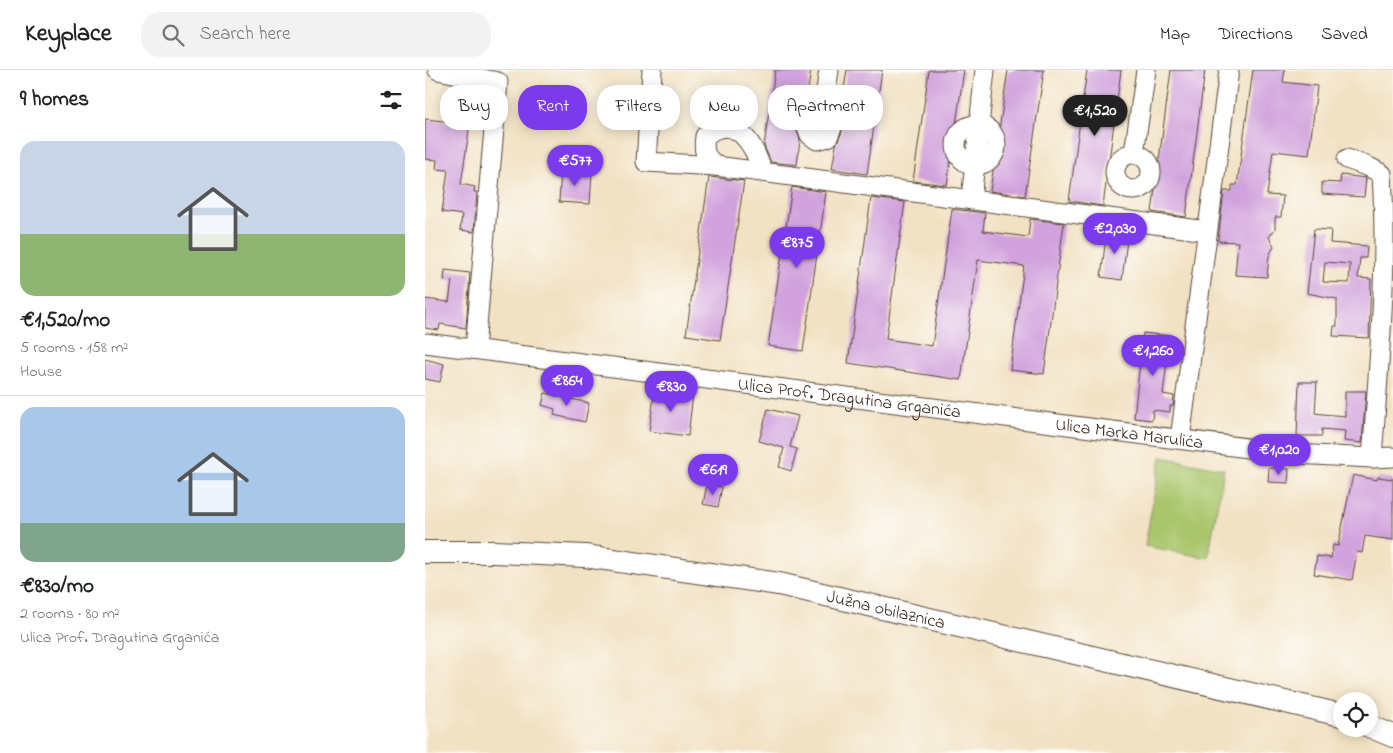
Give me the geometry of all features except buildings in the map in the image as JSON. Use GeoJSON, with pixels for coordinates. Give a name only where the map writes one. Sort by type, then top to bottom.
{"type":"FeatureCollection","features":[{"type":"Feature","properties":{"kind":"main road","name":"Južna obilaznica"},"geometry":{"type":"LineString","coordinates":[[425,552],[494,552],[585,556],[779,584],[1333,714]]}},
{"type":"Feature","properties":{"kind":"main road"},"geometry":{"type":"LineString","coordinates":[[1378,722],[1393,724]]}},
{"type":"Feature","properties":{"kind":"main road"},"geometry":{"type":"LineString","coordinates":[[1378,730],[1393,736]]}},
{"type":"Feature","properties":{"kind":"street"},"geometry":{"type":"LineString","coordinates":[[437,70],[498,76],[475,349]]}},
{"type":"Feature","properties":{"kind":"street"},"geometry":{"type":"LineString","coordinates":[[652,70],[646,162],[716,166],[1207,231]]}},
{"type":"Feature","properties":{"kind":"street"},"geometry":{"type":"LineString","coordinates":[[827,85],[829,70]]}},
{"type":"Feature","properties":{"kind":"street"},"geometry":{"type":"LineString","coordinates":[[971,200],[985,70]]}},
{"type":"Feature","properties":{"kind":"street"},"geometry":{"type":"LineString","coordinates":[[1135,153],[1146,70]]}},
{"type":"Feature","properties":{"kind":"street"},"geometry":{"type":"LineString","coordinates":[[1180,439],[1229,70]]}},
{"type":"Feature","properties":{"kind":"street"},"geometry":{"type":"LineString","coordinates":[[716,166],[707,158],[703,150],[705,136],[713,129],[727,126],[741,132],[758,158],[762,172]]}},
{"type":"Feature","properties":{"kind":"street"},"geometry":{"type":"LineString","coordinates":[[1347,159],[1382,174],[1384,212],[1380,338],[1372,458]]}},
{"type":"Feature","properties":{"kind":"street","name":"Ulica Prof. Dragutina Grganića"},"geometry":{"type":"LineString","coordinates":[[425,343],[1045,422]]}},
{"type":"Feature","properties":{"kind":"street","name":"Ulica Marka Marulića"},"geometry":{"type":"LineString","coordinates":[[1045,422],[1294,454],[1372,458],[1393,457]]}},
{"type":"Feature","properties":{"kind":"green space"},"geometry":{"type":"Polygon","coordinates":[[[1161,457],[1224,469],[1208,558],[1145,546],[1161,457]]]}}]}
